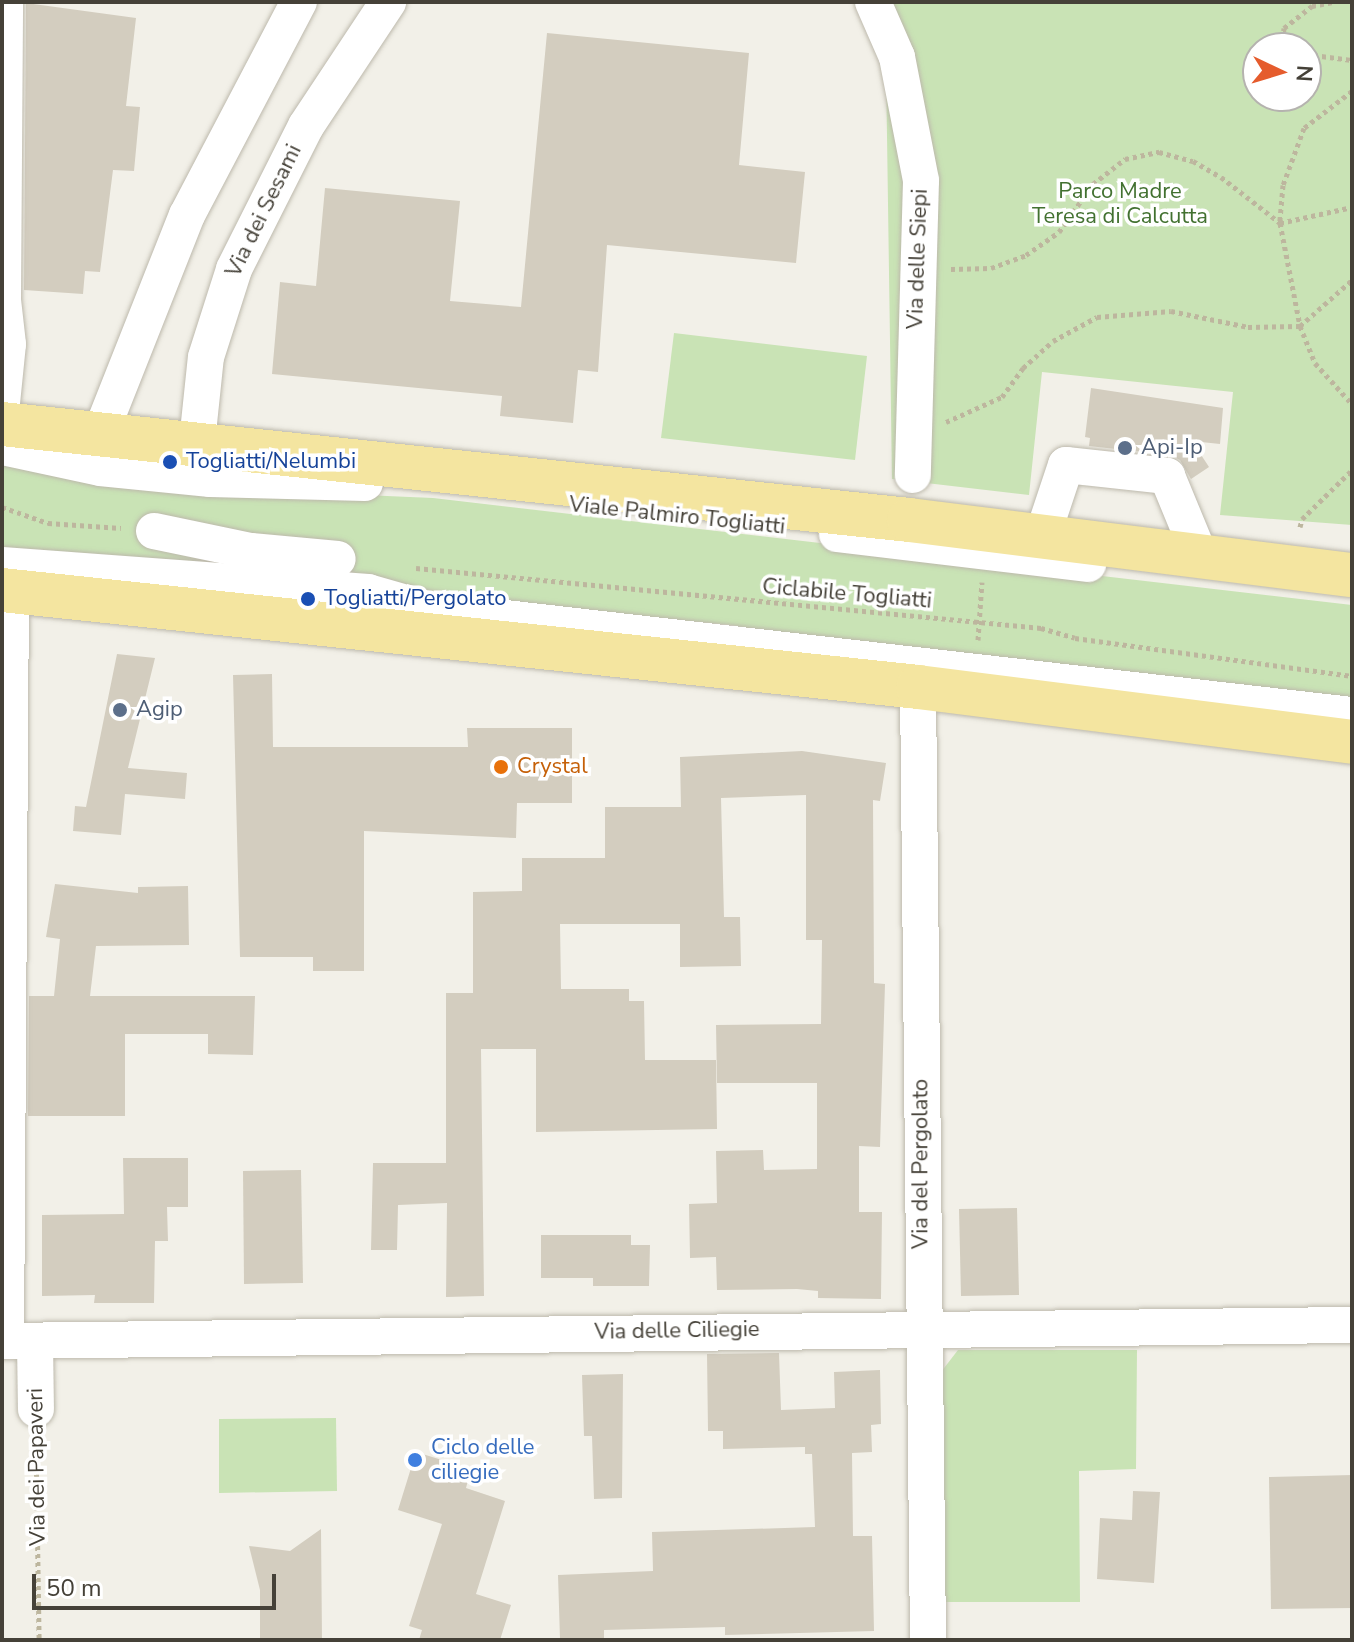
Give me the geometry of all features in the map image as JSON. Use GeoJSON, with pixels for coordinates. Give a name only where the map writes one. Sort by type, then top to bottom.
{"type":"FeatureCollection","features":[{"type":"Feature","properties":{"kind":"main road","name":"Viale Palmiro Togliatti"},"geometry":{"type":"LineString","coordinates":[[2,424],[197,442],[1352,575]]}},
{"type":"Feature","properties":{"kind":"main road"},"geometry":{"type":"LineString","coordinates":[[5,582],[918,687],[1352,742]]}},
{"type":"Feature","properties":{"kind":"street"},"geometry":{"type":"LineString","coordinates":[[2,403],[8,344],[3,300],[5,2]]}},
{"type":"Feature","properties":{"kind":"street","name":"Via dei Sesami"},"geometry":{"type":"LineString","coordinates":[[197,442],[204,367],[234,269],[306,126],[388,2]]}},
{"type":"Feature","properties":{"kind":"street","name":"Via delle Siepi"},"geometry":{"type":"LineString","coordinates":[[873,2],[897,57],[921,181],[913,475]]}},
{"type":"Feature","properties":{"kind":"street"},"geometry":{"type":"LineString","coordinates":[[101,432],[187,215],[282,9]]}},
{"type":"Feature","properties":{"kind":"street","name":"Viale Palmiro Togliatti"},"geometry":{"type":"LineString","coordinates":[[2,447],[100,468],[242,481],[341,481],[1352,596]]}},
{"type":"Feature","properties":{"kind":"street"},"geometry":{"type":"LineString","coordinates":[[1042,537],[1066,465],[1162,485],[1200,556]]}},
{"type":"Feature","properties":{"kind":"street"},"geometry":{"type":"LineString","coordinates":[[154,531],[251,551],[338,559]]}},
{"type":"Feature","properties":{"kind":"street"},"geometry":{"type":"LineString","coordinates":[[5,582],[368,592],[427,609],[1352,715]]}},
{"type":"Feature","properties":{"kind":"street","name":"Via dei Papaveri"},"geometry":{"type":"LineString","coordinates":[[5,582],[14,1341],[36,1409]]}},
{"type":"Feature","properties":{"kind":"street","name":"Via del Pergolato"},"geometry":{"type":"LineString","coordinates":[[918,687],[922,1327],[928,1640]]}},
{"type":"Feature","properties":{"kind":"street","name":"Via delle Ciliegie"},"geometry":{"type":"LineString","coordinates":[[14,1341],[922,1327],[1352,1325]]}},
{"type":"Feature","properties":{"kind":"path"},"geometry":{"type":"LineString","coordinates":[[1284,32],[1284,28],[1312,6],[1333,2]]}},
{"type":"Feature","properties":{"kind":"path"},"geometry":{"type":"LineString","coordinates":[[1322,56],[1352,60]]}},
{"type":"Feature","properties":{"kind":"path"},"geometry":{"type":"LineString","coordinates":[[1352,91],[1304,128],[1283,185],[1280,223],[1300,326],[1315,363],[1352,404]]}},
{"type":"Feature","properties":{"kind":"path"},"geometry":{"type":"LineString","coordinates":[[918,271],[991,268],[1026,255],[1059,232],[1093,184],[1125,159],[1159,152],[1193,161],[1221,177],[1280,223]]}},
{"type":"Feature","properties":{"kind":"path"},"geometry":{"type":"LineString","coordinates":[[1280,223],[1352,207]]}},
{"type":"Feature","properties":{"kind":"path"},"geometry":{"type":"LineString","coordinates":[[913,424],[941,424],[1002,397],[1023,368],[1053,341],[1097,317],[1171,311],[1248,327],[1300,326],[1352,280]]}},
{"type":"Feature","properties":{"kind":"path"},"geometry":{"type":"LineString","coordinates":[[1300,527],[1302,519],[1352,470]]}},
{"type":"Feature","properties":{"kind":"path"},"geometry":{"type":"LineString","coordinates":[[2,507],[48,523],[154,531]]}},
{"type":"Feature","properties":{"kind":"path","name":"Ciclabile Togliatti"},"geometry":{"type":"LineString","coordinates":[[401,566],[980,623],[1352,676]]}},
{"type":"Feature","properties":{"kind":"path"},"geometry":{"type":"LineString","coordinates":[[976,648],[982,577]]}},
{"type":"Feature","properties":{"kind":"path","name":"Via dei Papaveri"},"geometry":{"type":"LineString","coordinates":[[36,1409],[39,1640]]}},
{"type":"Feature","properties":{"kind":"green space","name":"Parco Madre Teresa di Calcutta"},"geometry":{"type":"Polygon","coordinates":[[[858,2],[1352,2],[1352,525],[1220,515],[1233,392],[1042,372],[1029,495],[892,479],[886,67],[858,2]]]}},
{"type":"Feature","properties":{"kind":"green space"},"geometry":{"type":"Polygon","coordinates":[[[674,333],[867,356],[855,460],[661,438],[674,333]]]}},
{"type":"Feature","properties":{"kind":"green space"},"geometry":{"type":"Polygon","coordinates":[[[2,454],[227,489],[433,498],[1352,605],[1352,706],[845,646],[732,625],[2,556],[2,454]]]}},
{"type":"Feature","properties":{"kind":"green space"},"geometry":{"type":"Polygon","coordinates":[[[958,1350],[1137,1350],[1136,1469],[1079,1471],[1080,1602],[945,1602],[941,1372],[958,1350]]]}},
{"type":"Feature","properties":{"kind":"green space"},"geometry":{"type":"Polygon","coordinates":[[[336,1418],[337,1491],[219,1493],[219,1419],[336,1418]]]}},
{"type":"Feature","properties":{"kind":"building"},"geometry":{"type":"Polygon","coordinates":[[[26,3],[136,18],[126,106],[140,107],[134,171],[113,170],[100,272],[85,271],[83,294],[24,290],[26,3]]]}},
{"type":"Feature","properties":{"kind":"building"},"geometry":{"type":"Polygon","coordinates":[[[547,33],[749,53],[739,165],[805,172],[796,263],[607,245],[598,372],[578,370],[573,423],[500,416],[502,396],[272,374],[280,282],[316,286],[325,188],[460,201],[450,301],[521,307],[547,33]]]}},
{"type":"Feature","properties":{"kind":"building"},"geometry":{"type":"Polygon","coordinates":[[[1091,388],[1223,408],[1220,444],[1192,441],[1209,467],[1191,479],[1180,460],[1170,455],[1089,446],[1090,438],[1085,437],[1091,388]]]}},
{"type":"Feature","properties":{"kind":"building"},"geometry":{"type":"Polygon","coordinates":[[[117,654],[155,658],[128,768],[187,773],[185,799],[125,794],[121,835],[73,831],[75,806],[86,807],[117,654]]]}},
{"type":"Feature","properties":{"kind":"building"},"geometry":{"type":"Polygon","coordinates":[[[272,674],[273,747],[468,747],[467,728],[572,728],[572,803],[517,803],[516,838],[364,831],[364,971],[313,971],[313,957],[240,957],[233,675],[272,674]]]}},
{"type":"Feature","properties":{"kind":"building"},"geometry":{"type":"Polygon","coordinates":[[[802,751],[886,763],[880,801],[873,800],[874,983],[885,984],[880,1147],[859,1146],[859,1212],[882,1212],[881,1299],[818,1298],[818,1291],[797,1289],[717,1290],[716,1257],[690,1258],[689,1204],[717,1203],[716,1151],[763,1150],[764,1170],[817,1169],[817,1083],[717,1083],[716,1025],[821,1024],[822,940],[806,940],[806,795],[721,798],[724,917],[740,917],[741,966],[680,967],[680,924],[560,924],[561,989],[629,989],[629,1001],[644,1001],[645,1060],[716,1060],[717,1129],[536,1132],[536,1049],[481,1049],[484,1296],[446,1297],[447,1203],[398,1205],[397,1250],[371,1250],[373,1163],[446,1163],[446,993],[473,993],[473,892],[522,891],[522,858],[605,858],[605,807],[681,807],[680,757],[802,751]]]}},
{"type":"Feature","properties":{"kind":"building"},"geometry":{"type":"Polygon","coordinates":[[[55,884],[138,893],[138,887],[188,886],[189,945],[96,946],[90,996],[255,996],[253,1055],[208,1054],[208,1034],[125,1034],[125,1116],[28,1116],[29,996],[54,996],[60,939],[46,937],[55,884]]]}},
{"type":"Feature","properties":{"kind":"building"},"geometry":{"type":"Polygon","coordinates":[[[123,1158],[188,1158],[188,1207],[167,1207],[168,1241],[155,1241],[154,1303],[94,1303],[95,1295],[42,1296],[42,1215],[124,1214],[123,1158]]]}},
{"type":"Feature","properties":{"kind":"building"},"geometry":{"type":"Polygon","coordinates":[[[301,1170],[303,1283],[244,1284],[243,1171],[301,1170]]]}},
{"type":"Feature","properties":{"kind":"building"},"geometry":{"type":"Polygon","coordinates":[[[1017,1208],[1019,1295],[961,1296],[959,1209],[1017,1208]]]}},
{"type":"Feature","properties":{"kind":"building"},"geometry":{"type":"Polygon","coordinates":[[[541,1235],[631,1235],[631,1245],[650,1245],[649,1286],[593,1286],[593,1278],[541,1278],[541,1235]]]}},
{"type":"Feature","properties":{"kind":"building"},"geometry":{"type":"Polygon","coordinates":[[[779,1353],[781,1410],[835,1408],[834,1372],[880,1370],[881,1424],[871,1425],[872,1452],[852,1453],[853,1536],[872,1536],[874,1631],[725,1635],[725,1627],[604,1630],[604,1638],[560,1639],[558,1575],[653,1571],[652,1532],[815,1527],[812,1454],[805,1454],[805,1447],[723,1449],[723,1431],[708,1431],[707,1354],[779,1353]]]}},
{"type":"Feature","properties":{"kind":"building"},"geometry":{"type":"Polygon","coordinates":[[[623,1374],[622,1498],[594,1499],[592,1436],[584,1436],[582,1375],[623,1374]]]}},
{"type":"Feature","properties":{"kind":"building"},"geometry":{"type":"Polygon","coordinates":[[[416,1452],[471,1469],[466,1488],[505,1501],[476,1594],[511,1605],[500,1640],[419,1640],[422,1630],[409,1626],[442,1524],[398,1510],[416,1452]]]}},
{"type":"Feature","properties":{"kind":"building"},"geometry":{"type":"Polygon","coordinates":[[[1352,1475],[1352,1608],[1271,1609],[1269,1477],[1352,1475]]]}},
{"type":"Feature","properties":{"kind":"building"},"geometry":{"type":"Polygon","coordinates":[[[1133,1491],[1160,1492],[1154,1583],[1097,1579],[1100,1518],[1132,1520],[1133,1491]]]}},
{"type":"Feature","properties":{"kind":"building"},"geometry":{"type":"Polygon","coordinates":[[[321,1529],[322,1640],[260,1640],[260,1590],[249,1546],[290,1551],[321,1529]]]}},
{"type":"Feature","properties":{"kind":"place","name":"Api-Ip"},"geometry":{"type":"Point","coordinates":[1125,448]}},
{"type":"Feature","properties":{"kind":"place","name":"Togliatti/Nelumbi"},"geometry":{"type":"Point","coordinates":[170,462]}},
{"type":"Feature","properties":{"kind":"place","name":"Togliatti/Pergolato"},"geometry":{"type":"Point","coordinates":[308,599]}},
{"type":"Feature","properties":{"kind":"place","name":"Agip"},"geometry":{"type":"Point","coordinates":[120,710]}},
{"type":"Feature","properties":{"kind":"place","name":"Crystal"},"geometry":{"type":"Point","coordinates":[501,767]}},
{"type":"Feature","properties":{"kind":"place","name":"Ciclo delle ciliegie"},"geometry":{"type":"Point","coordinates":[415,1460]}}]}
